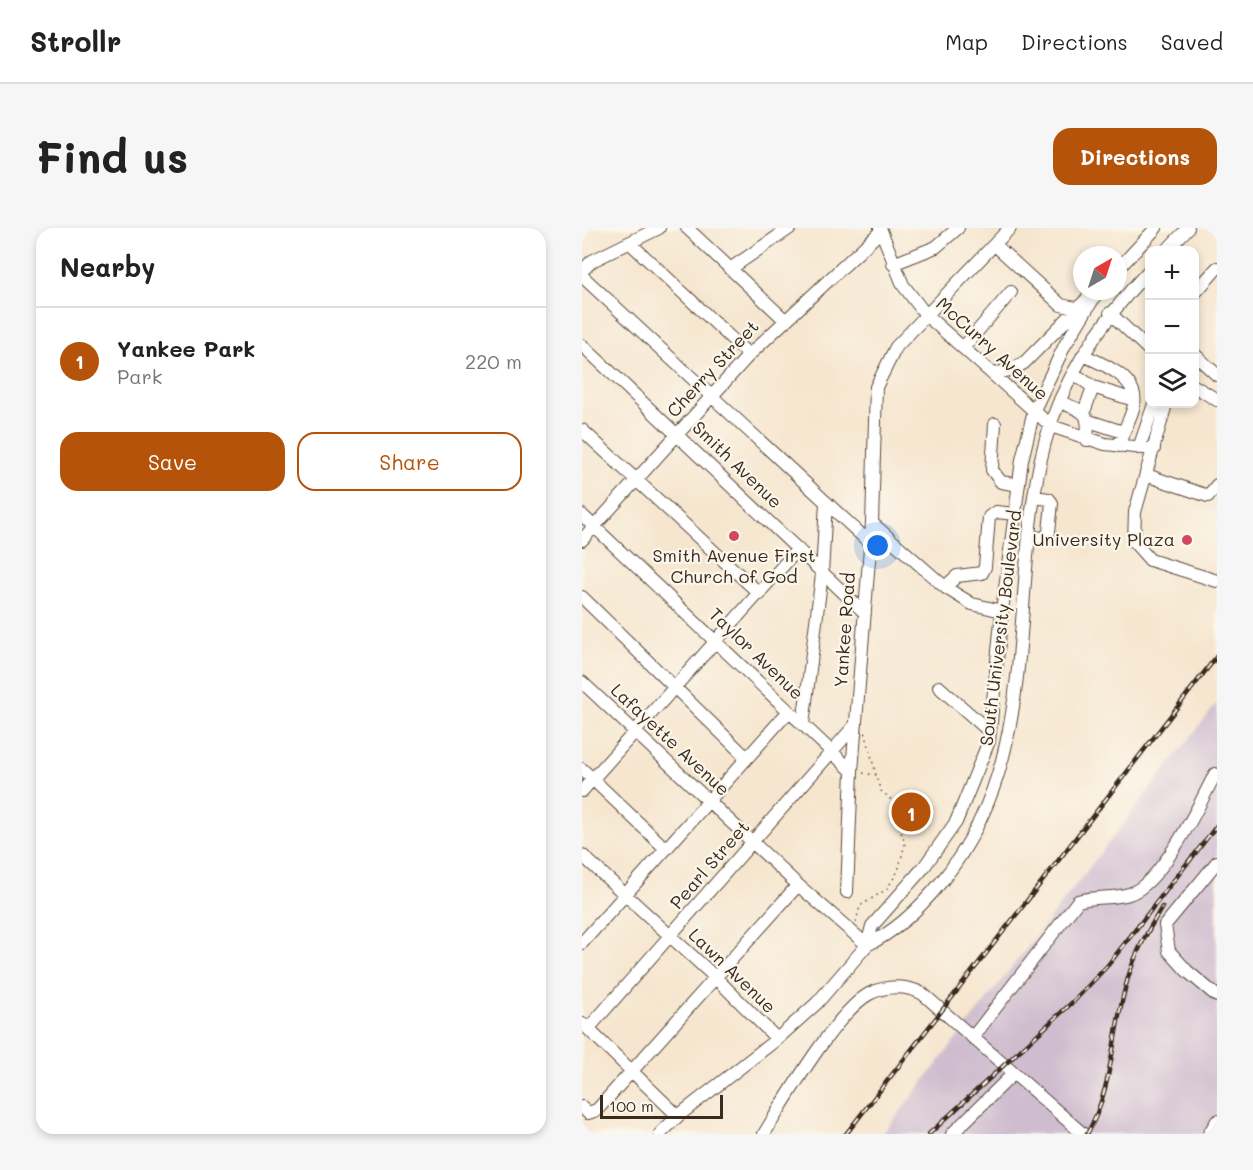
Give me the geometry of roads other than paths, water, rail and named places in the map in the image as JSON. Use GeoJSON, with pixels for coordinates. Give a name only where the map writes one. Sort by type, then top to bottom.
{"type":"FeatureCollection","features":[{"type":"Feature","properties":{"kind":"street"},"geometry":{"type":"LineString","coordinates":[[659,228],[592,261],[582,271],[710,395],[870,543]]}},
{"type":"Feature","properties":{"kind":"street"},"geometry":{"type":"LineString","coordinates":[[687,228],[784,320]]}},
{"type":"Feature","properties":{"kind":"street"},"geometry":{"type":"LineString","coordinates":[[730,269],[790,228]]}},
{"type":"Feature","properties":{"kind":"street"},"geometry":{"type":"LineString","coordinates":[[893,264],[936,247],[958,228]]}},
{"type":"Feature","properties":{"kind":"street","name":"Yankee Road"},"geometry":{"type":"LineString","coordinates":[[847,892],[852,771],[872,523],[876,387],[896,346],[1010,228]]}},
{"type":"Feature","properties":{"kind":"street"},"geometry":{"type":"LineString","coordinates":[[1127,259],[1156,228]]}},
{"type":"Feature","properties":{"kind":"street"},"geometry":{"type":"LineString","coordinates":[[1171,246],[1188,228]]}},
{"type":"Feature","properties":{"kind":"street","name":"McCurry Avenue"},"geometry":{"type":"LineString","coordinates":[[880,230],[903,285],[926,315],[1051,426]]}},
{"type":"Feature","properties":{"kind":"street","name":"Cherry Street"},"geometry":{"type":"LineString","coordinates":[[582,540],[710,395],[784,320],[880,230]]}},
{"type":"Feature","properties":{"kind":"street"},"geometry":{"type":"LineString","coordinates":[[630,243],[749,356]]}},
{"type":"Feature","properties":{"kind":"street"},"geometry":{"type":"LineString","coordinates":[[995,245],[1061,304],[1076,308]]}},
{"type":"Feature","properties":{"kind":"street"},"geometry":{"type":"LineString","coordinates":[[1199,288],[1217,268]]}},
{"type":"Feature","properties":{"kind":"street","name":"South University Boulevard"},"geometry":{"type":"LineString","coordinates":[[867,945],[897,928],[938,885],[972,836],[993,792],[1002,766],[1011,722],[1034,497],[1051,426],[1083,355],[1110,314],[1145,274]]}},
{"type":"Feature","properties":{"kind":"street"},"geometry":{"type":"LineString","coordinates":[[963,348],[1011,292]]}},
{"type":"Feature","properties":{"kind":"street"},"geometry":{"type":"LineString","coordinates":[[994,374],[1013,369],[1023,363],[1086,300]]}},
{"type":"Feature","properties":{"kind":"street","name":"South University Boulevard"},"geometry":{"type":"LineString","coordinates":[[867,945],[872,926],[924,867],[956,822],[973,784],[990,732],[1002,611],[1015,514],[1034,410],[1078,320],[1092,300]]}},
{"type":"Feature","properties":{"kind":"street"},"geometry":{"type":"LineString","coordinates":[[1110,314],[1145,345]]}},
{"type":"Feature","properties":{"kind":"street","name":"Smith Avenue"},"geometry":{"type":"LineString","coordinates":[[582,345],[865,613]]}},
{"type":"Feature","properties":{"kind":"street"},"geometry":{"type":"LineString","coordinates":[[1083,355],[1127,380],[1133,390],[1134,400],[1119,446]]}},
{"type":"Feature","properties":{"kind":"street"},"geometry":{"type":"LineString","coordinates":[[1199,359],[1217,375]]}},
{"type":"Feature","properties":{"kind":"street"},"geometry":{"type":"LineString","coordinates":[[1073,373],[1093,387],[1134,400]]}},
{"type":"Feature","properties":{"kind":"street"},"geometry":{"type":"LineString","coordinates":[[1087,440],[1086,416],[1093,387]]}},
{"type":"Feature","properties":{"kind":"street"},"geometry":{"type":"LineString","coordinates":[[1199,389],[1217,400]]}},
{"type":"Feature","properties":{"kind":"street"},"geometry":{"type":"LineString","coordinates":[[1060,402],[1122,432]]}},
{"type":"Feature","properties":{"kind":"street"},"geometry":{"type":"LineString","coordinates":[[1139,448],[1153,408]]}},
{"type":"Feature","properties":{"kind":"street"},"geometry":{"type":"LineString","coordinates":[[1165,408],[1135,512],[1134,542],[1150,560],[1217,580]]}},
{"type":"Feature","properties":{"kind":"street"},"geometry":{"type":"LineString","coordinates":[[995,424],[992,470],[1001,482],[1019,485]]}},
{"type":"Feature","properties":{"kind":"street"},"geometry":{"type":"LineString","coordinates":[[1051,426],[1087,440],[1154,449]]}},
{"type":"Feature","properties":{"kind":"street"},"geometry":{"type":"LineString","coordinates":[[582,430],[760,594]]}},
{"type":"Feature","properties":{"kind":"street"},"geometry":{"type":"LineString","coordinates":[[1146,475],[1208,496],[1217,485]]}},
{"type":"Feature","properties":{"kind":"street"},"geometry":{"type":"LineString","coordinates":[[1030,537],[1045,538],[1049,532],[1052,504],[1049,499],[1034,497]]}},
{"type":"Feature","properties":{"kind":"street"},"geometry":{"type":"LineString","coordinates":[[803,725],[822,574],[826,502]]}},
{"type":"Feature","properties":{"kind":"street"},"geometry":{"type":"LineString","coordinates":[[945,587],[957,576],[980,575],[986,563],[989,517],[996,512],[1015,514]]}},
{"type":"Feature","properties":{"kind":"street","name":"Taylor Avenue"},"geometry":{"type":"LineString","coordinates":[[582,515],[852,771]]}},
{"type":"Feature","properties":{"kind":"street"},"geometry":{"type":"LineString","coordinates":[[872,523],[945,587],[972,604],[1002,611]]}},
{"type":"Feature","properties":{"kind":"street"},"geometry":{"type":"LineString","coordinates":[[582,791],[798,549]]}},
{"type":"Feature","properties":{"kind":"street"},"geometry":{"type":"LineString","coordinates":[[986,563],[1008,567]]}},
{"type":"Feature","properties":{"kind":"street"},"geometry":{"type":"LineString","coordinates":[[582,597],[747,758]]}},
{"type":"Feature","properties":{"kind":"street","name":"Lafayette Avenue"},"geometry":{"type":"LineString","coordinates":[[582,682],[798,885],[867,945]]}},
{"type":"Feature","properties":{"kind":"street"},"geometry":{"type":"LineString","coordinates":[[939,687],[990,732]]}},
{"type":"Feature","properties":{"kind":"street"},"geometry":{"type":"LineString","coordinates":[[582,942],[789,711]]}},
{"type":"Feature","properties":{"kind":"street","name":"Pearl Street"},"geometry":{"type":"LineString","coordinates":[[585,1026],[671,937],[856,724]]}},
{"type":"Feature","properties":{"kind":"street"},"geometry":{"type":"LineString","coordinates":[[582,769],[666,849]]}},
{"type":"Feature","properties":{"kind":"street"},"geometry":{"type":"LineString","coordinates":[[973,1037],[1078,902],[1128,895],[1150,879],[1167,860],[1215,774]]}},
{"type":"Feature","properties":{"kind":"street","name":"Lawn Avenue"},"geometry":{"type":"LineString","coordinates":[[582,855],[716,978],[777,1039]]}},
{"type":"Feature","properties":{"kind":"street"},"geometry":{"type":"LineString","coordinates":[[1217,862],[1165,925],[1169,951],[1217,996]]}},
{"type":"Feature","properties":{"kind":"street"},"geometry":{"type":"LineString","coordinates":[[582,1107],[588,1113],[597,1110],[798,885]]}},
{"type":"Feature","properties":{"kind":"street"},"geometry":{"type":"LineString","coordinates":[[660,1134],[678,1116],[777,1039],[817,1003],[867,945]]}},
{"type":"Feature","properties":{"kind":"street"},"geometry":{"type":"LineString","coordinates":[[764,1134],[814,1056],[847,1014],[870,994],[890,987],[914,989],[973,1037],[1083,1134]]}},
{"type":"Feature","properties":{"kind":"street"},"geometry":{"type":"LineString","coordinates":[[585,1026],[678,1116]]}},
{"type":"Feature","properties":{"kind":"street"},"geometry":{"type":"LineString","coordinates":[[952,1134],[1013,1074]]}},
{"type":"Feature","properties":{"kind":"street"},"geometry":{"type":"LineString","coordinates":[[1209,1134],[1217,1121]]}},
{"type":"Feature","properties":{"kind":"railway"},"geometry":{"type":"LineString","coordinates":[[846,1134],[1217,656]]}},
{"type":"Feature","properties":{"kind":"railway"},"geometry":{"type":"LineString","coordinates":[[1188,863],[1217,825]]}},
{"type":"Feature","properties":{"kind":"railway"},"geometry":{"type":"LineString","coordinates":[[929,1134],[1076,999],[1108,965],[1192,857]]}},
{"type":"Feature","properties":{"kind":"railway"},"geometry":{"type":"LineString","coordinates":[[1087,1134],[1103,1097],[1123,997],[1131,969],[1162,907]]}},
{"type":"Feature","properties":{"kind":"place","name":"Smith Avenue First Church of God"},"geometry":{"type":"Point","coordinates":[734,536]}},
{"type":"Feature","properties":{"kind":"place","name":"University Plaza"},"geometry":{"type":"Point","coordinates":[1187,540]}},
{"type":"Feature","properties":{"kind":"place","name":"Yankee Park"},"geometry":{"type":"Point","coordinates":[911,812]}}]}
